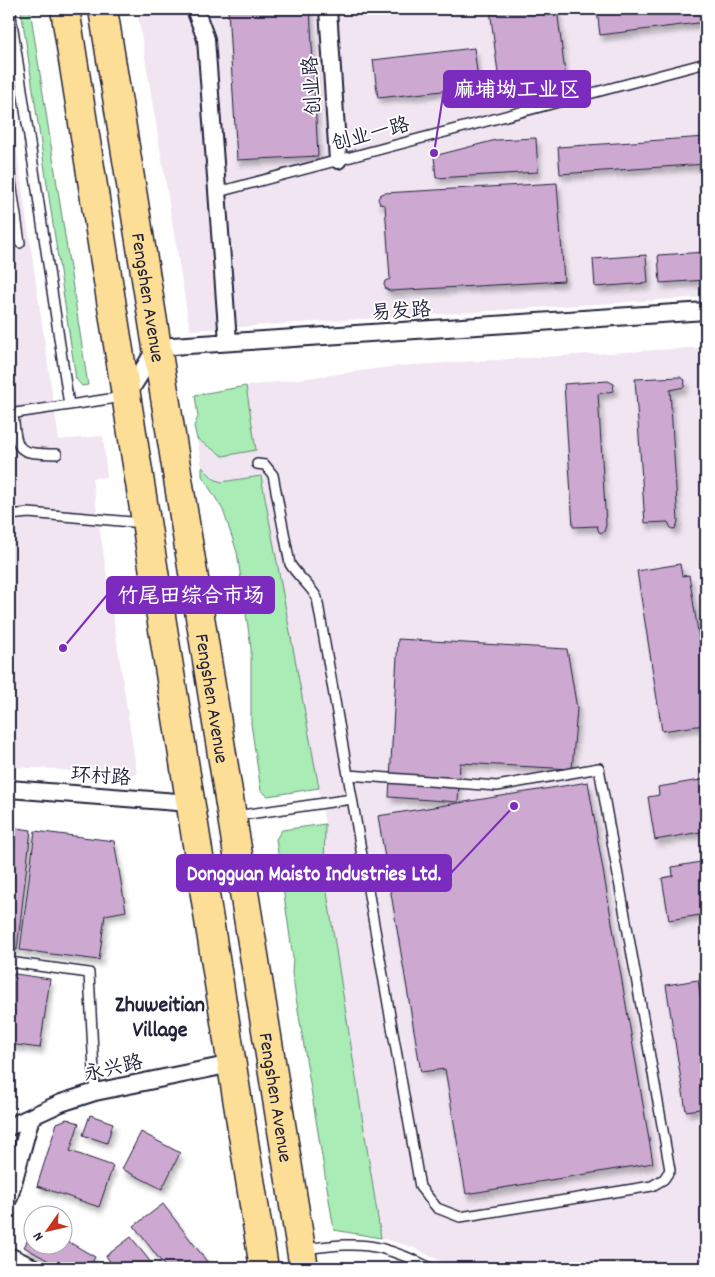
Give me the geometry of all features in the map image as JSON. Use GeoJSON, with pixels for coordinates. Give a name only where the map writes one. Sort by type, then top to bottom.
{"type":"FeatureCollection","features":[{"type":"Feature","properties":{"kind":"highway","name":"Fengshen Avenue"},"geometry":{"type":"LineString","coordinates":[[65,9],[264,1268]]}},
{"type":"Feature","properties":{"kind":"highway","name":"Fengshen Avenue"},"geometry":{"type":"LineString","coordinates":[[103,9],[302,1259]]}},
{"type":"Feature","properties":{"kind":"street"},"geometry":{"type":"LineString","coordinates":[[195,9],[206,39],[228,342]]}},
{"type":"Feature","properties":{"kind":"street","name":"创业路"},"geometry":{"type":"LineString","coordinates":[[328,9],[338,160]]}},
{"type":"Feature","properties":{"kind":"street","name":"易发路"},"geometry":{"type":"LineString","coordinates":[[157,347],[706,311]]}},
{"type":"Feature","properties":{"kind":"street"},"geometry":{"type":"LineString","coordinates":[[126,397],[157,347]]}},
{"type":"Feature","properties":{"kind":"street","name":"环村路"},"geometry":{"type":"LineString","coordinates":[[9,786],[190,803]]}},
{"type":"Feature","properties":{"kind":"street","name":"永兴路"},"geometry":{"type":"LineString","coordinates":[[9,1127],[61,1103],[95,1092],[232,1064]]}},
{"type":"Feature","properties":{"kind":"street"},"geometry":{"type":"LineString","coordinates":[[9,1198],[31,1116]]}},
{"type":"Feature","properties":{"kind":"street"},"geometry":{"type":"LineString","coordinates":[[9,1256],[34,1268]]}},
{"type":"Feature","properties":{"kind":"lane"},"geometry":{"type":"LineString","coordinates":[[10,9],[69,405]]}},
{"type":"Feature","properties":{"kind":"lane","name":"创业一路"},"geometry":{"type":"LineString","coordinates":[[218,192],[706,63]]}},
{"type":"Feature","properties":{"kind":"lane"},"geometry":{"type":"LineString","coordinates":[[9,168],[20,243]]}},
{"type":"Feature","properties":{"kind":"lane"},"geometry":{"type":"LineString","coordinates":[[57,454],[29,453],[21,449],[16,439],[11,413],[126,397]]}},
{"type":"Feature","properties":{"kind":"lane"},"geometry":{"type":"LineString","coordinates":[[257,464],[264,465],[273,475],[290,564],[296,575],[311,587],[317,598],[420,1187],[437,1208],[460,1217],[652,1186],[664,1179],[670,1170],[600,768],[497,786],[348,775]]}},
{"type":"Feature","properties":{"kind":"lane"},"geometry":{"type":"LineString","coordinates":[[9,516],[29,513],[146,523]]}},
{"type":"Feature","properties":{"kind":"lane"},"geometry":{"type":"LineString","coordinates":[[232,816],[352,799]]}},
{"type":"Feature","properties":{"kind":"lane"},"geometry":{"type":"LineString","coordinates":[[9,962],[89,973],[95,1092]]}},
{"type":"Feature","properties":{"kind":"lane"},"geometry":{"type":"LineString","coordinates":[[302,1259],[344,1245],[379,1248],[410,1258],[431,1268]]}},
{"type":"Feature","properties":{"kind":"shaded area"},"geometry":{"type":"Polygon","coordinates":[[[137,9],[706,9],[706,297],[190,330],[137,9]]]}},
{"type":"Feature","properties":{"kind":"shaded area"},"geometry":{"type":"Polygon","coordinates":[[[9,98],[59,440],[103,436],[107,477],[92,478],[137,774],[122,777],[54,769],[9,767],[9,98]]]}},
{"type":"Feature","properties":{"kind":"shaded area"},"geometry":{"type":"Polygon","coordinates":[[[706,347],[706,1268],[455,1268],[412,1247],[381,1238],[324,873],[325,824],[261,476],[221,482],[214,479],[202,467],[197,439],[217,454],[256,450],[246,386],[398,366],[706,347]]]}},
{"type":"Feature","properties":{"kind":"green space"},"geometry":{"type":"Polygon","coordinates":[[[21,9],[30,9],[88,385],[82,386],[76,379],[21,9]]]}},
{"type":"Feature","properties":{"kind":"green space"},"geometry":{"type":"Polygon","coordinates":[[[246,386],[256,450],[223,456],[197,439],[194,426],[198,417],[195,395],[246,386]]]}},
{"type":"Feature","properties":{"kind":"green space"},"geometry":{"type":"Polygon","coordinates":[[[202,467],[214,479],[221,482],[261,476],[319,788],[268,796],[261,791],[251,724],[251,648],[237,552],[223,510],[202,476],[202,467]]]}},
{"type":"Feature","properties":{"kind":"green space"},"geometry":{"type":"Polygon","coordinates":[[[325,824],[324,873],[381,1238],[334,1230],[292,973],[293,958],[276,839],[282,830],[325,824]]]}},
{"type":"Feature","properties":{"kind":"building"},"geometry":{"type":"Polygon","coordinates":[[[228,9],[310,9],[318,156],[237,160],[228,9]]]}},
{"type":"Feature","properties":{"kind":"building"},"geometry":{"type":"Polygon","coordinates":[[[490,9],[557,9],[566,81],[500,89],[490,9]]]}},
{"type":"Feature","properties":{"kind":"building"},"geometry":{"type":"Polygon","coordinates":[[[597,9],[706,9],[706,22],[600,35],[597,9]]]}},
{"type":"Feature","properties":{"kind":"building"},"geometry":{"type":"Polygon","coordinates":[[[474,48],[479,87],[378,98],[373,60],[474,48]]]}},
{"type":"Feature","properties":{"kind":"building"},"geometry":{"type":"Polygon","coordinates":[[[706,137],[706,164],[560,174],[558,147],[706,137]]]}},
{"type":"Feature","properties":{"kind":"building"},"geometry":{"type":"Polygon","coordinates":[[[536,138],[538,172],[436,178],[434,156],[496,140],[536,138]]]}},
{"type":"Feature","properties":{"kind":"building"},"geometry":{"type":"Polygon","coordinates":[[[557,183],[564,281],[390,291],[386,289],[385,281],[390,279],[385,205],[380,204],[378,199],[380,195],[384,193],[557,183]]]}},
{"type":"Feature","properties":{"kind":"building"},"geometry":{"type":"Polygon","coordinates":[[[706,252],[706,280],[660,283],[658,255],[706,252]]]}},
{"type":"Feature","properties":{"kind":"building"},"geometry":{"type":"Polygon","coordinates":[[[646,255],[648,283],[595,287],[593,259],[646,255]]]}},
{"type":"Feature","properties":{"kind":"building"},"geometry":{"type":"Polygon","coordinates":[[[680,377],[685,380],[684,387],[670,390],[678,521],[676,528],[673,529],[668,522],[645,523],[635,379],[680,377]]]}},
{"type":"Feature","properties":{"kind":"building"},"geometry":{"type":"Polygon","coordinates":[[[608,381],[614,384],[613,391],[598,394],[606,525],[602,533],[599,532],[597,526],[573,527],[564,384],[608,381]]]}},
{"type":"Feature","properties":{"kind":"building"},"geometry":{"type":"Polygon","coordinates":[[[680,564],[682,576],[689,575],[706,682],[706,713],[702,713],[704,725],[662,731],[637,571],[680,564]]]}},
{"type":"Feature","properties":{"kind":"building"},"geometry":{"type":"Polygon","coordinates":[[[398,639],[567,649],[577,709],[572,769],[460,763],[458,802],[389,797],[398,639]]]}},
{"type":"Feature","properties":{"kind":"building"},"geometry":{"type":"Polygon","coordinates":[[[706,779],[706,831],[655,840],[648,797],[659,795],[658,787],[706,779]]]}},
{"type":"Feature","properties":{"kind":"building"},"geometry":{"type":"Polygon","coordinates":[[[588,782],[653,1163],[466,1194],[445,1069],[421,1072],[378,816],[588,782]]]}},
{"type":"Feature","properties":{"kind":"building"},"geometry":{"type":"Polygon","coordinates":[[[9,827],[31,830],[17,950],[9,949],[9,827]]]}},
{"type":"Feature","properties":{"kind":"building"},"geometry":{"type":"Polygon","coordinates":[[[35,831],[114,841],[126,911],[105,915],[99,960],[20,950],[35,831]]]}},
{"type":"Feature","properties":{"kind":"building"},"geometry":{"type":"Polygon","coordinates":[[[706,861],[706,914],[669,920],[662,878],[673,876],[672,867],[706,861]]]}},
{"type":"Feature","properties":{"kind":"building"},"geometry":{"type":"Polygon","coordinates":[[[9,973],[50,979],[40,1048],[9,1044],[9,973]]]}},
{"type":"Feature","properties":{"kind":"building"},"geometry":{"type":"Polygon","coordinates":[[[698,980],[706,1032],[706,1108],[686,1111],[666,985],[698,980]]]}},
{"type":"Feature","properties":{"kind":"building"},"geometry":{"type":"Polygon","coordinates":[[[90,1115],[113,1123],[107,1143],[83,1135],[90,1115]]]}},
{"type":"Feature","properties":{"kind":"building"},"geometry":{"type":"Polygon","coordinates":[[[67,1119],[79,1123],[70,1151],[113,1166],[99,1207],[37,1186],[57,1123],[67,1119]]]}},
{"type":"Feature","properties":{"kind":"building"},"geometry":{"type":"Polygon","coordinates":[[[141,1132],[180,1153],[162,1189],[122,1169],[141,1132]]]}},
{"type":"Feature","properties":{"kind":"building"},"geometry":{"type":"Polygon","coordinates":[[[163,1204],[212,1268],[166,1268],[134,1226],[163,1204]]]}},
{"type":"Feature","properties":{"kind":"building"},"geometry":{"type":"Polygon","coordinates":[[[131,1237],[155,1268],[115,1268],[106,1256],[131,1237]]]}},
{"type":"Feature","properties":{"kind":"building"},"geometry":{"type":"Polygon","coordinates":[[[72,1244],[95,1257],[89,1268],[61,1268],[36,1254],[72,1254],[72,1244]]]}},
{"type":"Feature","properties":{"kind":"place","name":"麻埔坳工业区"},"geometry":{"type":"Point","coordinates":[434,153]}},
{"type":"Feature","properties":{"kind":"place","name":"竹尾田综合市场"},"geometry":{"type":"Point","coordinates":[63,648]}},
{"type":"Feature","properties":{"kind":"place","name":"Dongguan Maisto Industries Ltd."},"geometry":{"type":"Point","coordinates":[514,806]}},
{"type":"Feature","properties":{"kind":"district","name":"Zhuweitian Village"},"geometry":{"type":"Point","coordinates":[160,1016]}}]}
